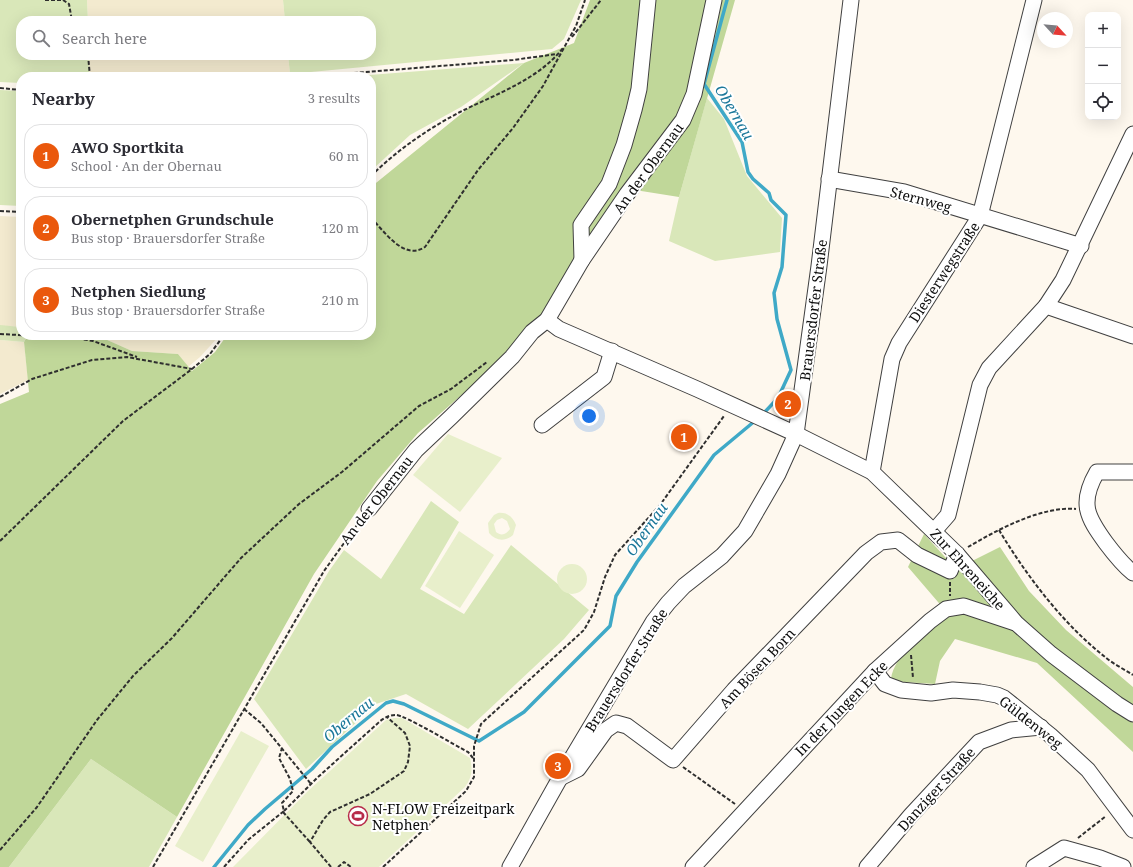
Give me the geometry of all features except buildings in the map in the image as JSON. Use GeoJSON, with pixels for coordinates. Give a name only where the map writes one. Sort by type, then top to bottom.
{"type":"FeatureCollection","features":[{"type":"Feature","properties":{"kind":"street"},"geometry":{"type":"LineString","coordinates":[[582,260],[581,226],[609,184],[624,145],[634,110],[639,89],[648,0]]}},
{"type":"Feature","properties":{"kind":"street","name":"An der Obernau"},"geometry":{"type":"LineString","coordinates":[[369,509],[416,450],[512,357],[532,332],[547,320],[582,260],[627,194],[683,120],[694,94],[714,0]]}},
{"type":"Feature","properties":{"kind":"street","name":"Brauersdorfer Straße"},"geometry":{"type":"LineString","coordinates":[[510,867],[560,778],[653,622],[673,597],[722,556],[745,531],[778,474],[796,434],[805,377],[851,0]]}},
{"type":"Feature","properties":{"kind":"street","name":"Diesterwegstraße"},"geometry":{"type":"LineString","coordinates":[[872,472],[892,359],[899,343],[980,216],[1034,0]]}},
{"type":"Feature","properties":{"kind":"street"},"geometry":{"type":"LineString","coordinates":[[934,531],[948,515],[980,385],[988,368],[1046,306],[1081,246],[1133,134]]}},
{"type":"Feature","properties":{"kind":"street","name":"Sternweg"},"geometry":{"type":"LineString","coordinates":[[829,180],[904,192],[1081,246]]}},
{"type":"Feature","properties":{"kind":"street"},"geometry":{"type":"LineString","coordinates":[[1046,306],[1133,336]]}},
{"type":"Feature","properties":{"kind":"street"},"geometry":{"type":"LineString","coordinates":[[547,320],[559,329],[796,434]]}},
{"type":"Feature","properties":{"kind":"street"},"geometry":{"type":"LineString","coordinates":[[542,425],[604,378],[612,352]]}},
{"type":"Feature","properties":{"kind":"street","name":"Zur Ehreneiche"},"geometry":{"type":"LineString","coordinates":[[796,434],[872,472],[957,554],[1016,623],[1051,654],[1117,704],[1133,714]]}},
{"type":"Feature","properties":{"kind":"street"},"geometry":{"type":"LineString","coordinates":[[1133,472],[1097,472],[1089,486],[1087,509],[1089,518],[1096,529],[1121,563],[1133,574]]}},
{"type":"Feature","properties":{"kind":"street","name":"Am Bösen Born"},"geometry":{"type":"LineString","coordinates":[[673,760],[734,690],[866,553],[876,546],[882,542],[898,540],[917,555],[950,571]]}},
{"type":"Feature","properties":{"kind":"street"},"geometry":{"type":"LineString","coordinates":[[950,571],[957,554]]}},
{"type":"Feature","properties":{"kind":"street"},"geometry":{"type":"LineString","coordinates":[[951,607],[964,606],[1016,623]]}},
{"type":"Feature","properties":{"kind":"street","name":"In der Jungen Ecke"},"geometry":{"type":"LineString","coordinates":[[693,867],[744,810],[875,671],[917,631],[946,609],[951,607]]}},
{"type":"Feature","properties":{"kind":"street","name":"Güldenweg"},"geometry":{"type":"LineString","coordinates":[[875,671],[885,684],[901,690],[931,693],[953,690],[997,695],[1041,727],[1088,770],[1133,830]]}},
{"type":"Feature","properties":{"kind":"street"},"geometry":{"type":"LineString","coordinates":[[560,778],[578,769],[606,730],[616,723],[627,726],[673,760]]}},
{"type":"Feature","properties":{"kind":"street","name":"Danziger Straße"},"geometry":{"type":"LineString","coordinates":[[866,867],[911,815],[979,742],[1011,730],[1041,727]]}},
{"type":"Feature","properties":{"kind":"street"},"geometry":{"type":"LineString","coordinates":[[1034,867],[1064,848],[1100,858],[1123,867]]}},
{"type":"Feature","properties":{"kind":"path"},"geometry":{"type":"LineString","coordinates":[[45,0],[63,0],[69,4],[71,16]]}},
{"type":"Feature","properties":{"kind":"path"},"geometry":{"type":"LineString","coordinates":[[376,223],[405,249],[416,252],[426,248],[478,170],[526,111],[543,86],[581,16],[585,0]]}},
{"type":"Feature","properties":{"kind":"path"},"geometry":{"type":"LineString","coordinates":[[376,171],[410,142],[458,113],[527,79],[559,54],[600,0]]}},
{"type":"Feature","properties":{"kind":"path"},"geometry":{"type":"LineString","coordinates":[[367,72],[512,60],[559,54]]}},
{"type":"Feature","properties":{"kind":"path"},"geometry":{"type":"LineString","coordinates":[[88,60],[90,72]]}},
{"type":"Feature","properties":{"kind":"path"},"geometry":{"type":"LineString","coordinates":[[0,88],[16,90]]}},
{"type":"Feature","properties":{"kind":"path"},"geometry":{"type":"LineString","coordinates":[[0,211],[16,212]]}},
{"type":"Feature","properties":{"kind":"path"},"geometry":{"type":"LineString","coordinates":[[0,334],[16,335]]}},
{"type":"Feature","properties":{"kind":"path"},"geometry":{"type":"LineString","coordinates":[[88,340],[141,359]]}},
{"type":"Feature","properties":{"kind":"path"},"geometry":{"type":"LineString","coordinates":[[0,541],[123,421],[192,369],[210,354],[220,340]]}},
{"type":"Feature","properties":{"kind":"path"},"geometry":{"type":"LineString","coordinates":[[0,397],[32,378],[85,362],[128,357],[192,369]]}},
{"type":"Feature","properties":{"kind":"path"},"geometry":{"type":"LineString","coordinates":[[0,850],[38,807],[97,720],[133,676],[172,638],[241,558],[299,504],[348,468],[419,406],[451,389],[489,361]]}},
{"type":"Feature","properties":{"kind":"path"},"geometry":{"type":"LineString","coordinates":[[383,867],[466,790],[474,777],[474,746],[478,731],[485,718],[537,674],[584,630],[594,612],[604,577],[615,555],[660,505],[725,415],[730,404]]}},
{"type":"Feature","properties":{"kind":"path"},"geometry":{"type":"LineString","coordinates":[[957,554],[999,530],[1039,515],[1066,508],[1087,509]]}},
{"type":"Feature","properties":{"kind":"path","name":"An der Obernau"},"geometry":{"type":"LineString","coordinates":[[153,867],[324,571],[369,509]]}},
{"type":"Feature","properties":{"kind":"path"},"geometry":{"type":"LineString","coordinates":[[999,530],[1009,546],[1070,626],[1105,657],[1133,675]]}},
{"type":"Feature","properties":{"kind":"path"},"geometry":{"type":"LineString","coordinates":[[950,571],[951,607]]}},
{"type":"Feature","properties":{"kind":"path"},"geometry":{"type":"LineString","coordinates":[[912,655],[912,676],[918,692]]}},
{"type":"Feature","properties":{"kind":"path"},"geometry":{"type":"LineString","coordinates":[[244,709],[262,722],[311,784]]}},
{"type":"Feature","properties":{"kind":"path"},"geometry":{"type":"LineString","coordinates":[[224,867],[248,840],[283,811],[377,724],[387,717],[399,715],[468,752],[474,758]]}},
{"type":"Feature","properties":{"kind":"path"},"geometry":{"type":"LineString","coordinates":[[310,842],[330,812],[370,794],[404,771],[408,762],[410,746],[405,733],[387,717]]}},
{"type":"Feature","properties":{"kind":"path"},"geometry":{"type":"LineString","coordinates":[[282,748],[279,758],[290,779],[293,791],[282,803],[283,811],[331,867]]}},
{"type":"Feature","properties":{"kind":"path"},"geometry":{"type":"LineString","coordinates":[[673,760],[744,810]]}},
{"type":"Feature","properties":{"kind":"path"},"geometry":{"type":"LineString","coordinates":[[1064,848],[1094,827],[1116,808]]}},
{"type":"Feature","properties":{"kind":"path"},"geometry":{"type":"LineString","coordinates":[[338,867],[344,862],[351,867]]}},
{"type":"Feature","properties":{"kind":"shaded area"},"geometry":{"type":"Polygon","coordinates":[[[87,0],[283,0],[285,16],[88,16],[87,0]]]}},
{"type":"Feature","properties":{"kind":"shaded area"},"geometry":{"type":"Polygon","coordinates":[[[89,60],[289,60],[290,72],[89,72],[89,60]]]}},
{"type":"Feature","properties":{"kind":"shaded area"},"geometry":{"type":"Polygon","coordinates":[[[0,216],[16,217],[16,327],[0,326],[0,216]]]}},
{"type":"Feature","properties":{"kind":"shaded area"},"geometry":{"type":"Polygon","coordinates":[[[0,340],[24,342],[28,380],[0,394],[0,340]]]}},
{"type":"Feature","properties":{"kind":"shaded area"},"geometry":{"type":"Polygon","coordinates":[[[107,340],[215,340],[200,357],[188,367],[178,354],[132,351],[107,340]]]}},
{"type":"Feature","properties":{"kind":"green space"},"geometry":{"type":"Polygon","coordinates":[[[0,0],[87,0],[88,16],[16,16],[16,60],[89,60],[89,72],[16,72],[16,83],[0,82],[0,0]]]}},
{"type":"Feature","properties":{"kind":"green space"},"geometry":{"type":"Polygon","coordinates":[[[283,0],[581,0],[564,39],[552,49],[311,72],[290,72],[289,60],[376,60],[376,16],[285,16],[283,0]]]}},
{"type":"Feature","properties":{"kind":"green space"},"geometry":{"type":"Polygon","coordinates":[[[590,0],[735,0],[679,197],[635,190],[546,316],[473,385],[418,433],[377,481],[314,574],[177,817],[91,759],[9,867],[0,867],[0,404],[29,392],[24,342],[25,340],[107,340],[132,351],[178,354],[192,371],[215,352],[223,340],[376,340],[376,183],[524,63],[574,43],[590,0]]]}},
{"type":"Feature","properties":{"kind":"green space"},"geometry":{"type":"Polygon","coordinates":[[[524,63],[461,107],[410,135],[376,166],[376,75],[524,63]]]}},
{"type":"Feature","properties":{"kind":"green space"},"geometry":{"type":"Polygon","coordinates":[[[0,90],[16,91],[16,206],[0,205],[0,90]]]}},
{"type":"Feature","properties":{"kind":"green space"},"geometry":{"type":"Polygon","coordinates":[[[707,98],[724,119],[747,176],[782,218],[780,252],[715,261],[669,241],[679,197],[707,98]]]}},
{"type":"Feature","properties":{"kind":"green space"},"geometry":{"type":"Polygon","coordinates":[[[0,325],[16,327],[16,340],[25,340],[24,342],[0,340],[0,325]]]}},
{"type":"Feature","properties":{"kind":"green space"},"geometry":{"type":"Polygon","coordinates":[[[448,434],[502,458],[460,512],[413,475],[448,434]]]}},
{"type":"Feature","properties":{"kind":"green space"},"geometry":{"type":"Polygon","coordinates":[[[431,501],[459,522],[420,589],[464,614],[511,545],[589,610],[564,639],[468,729],[406,694],[376,704],[306,769],[254,699],[329,571],[344,550],[381,579],[431,501]]]}},
{"type":"Feature","properties":{"kind":"green space"},"geometry":{"type":"Polygon","coordinates":[[[501,513],[507,514],[511,517],[516,525],[513,535],[507,539],[501,540],[495,538],[489,533],[488,523],[494,515],[501,513]],[[502,518],[497,520],[494,524],[496,532],[500,534],[507,533],[510,529],[507,521],[502,518]]]}},
{"type":"Feature","properties":{"kind":"green space"},"geometry":{"type":"Polygon","coordinates":[[[459,531],[494,555],[460,608],[425,586],[459,531]]]}},
{"type":"Feature","properties":{"kind":"green space"},"geometry":{"type":"Polygon","coordinates":[[[924,534],[956,569],[1000,547],[1029,591],[1066,630],[1133,687],[1133,752],[1037,663],[955,639],[940,661],[935,684],[904,682],[891,679],[893,670],[898,660],[944,609],[908,567],[924,534]]]}},
{"type":"Feature","properties":{"kind":"green space"},"geometry":{"type":"Polygon","coordinates":[[[572,564],[583,568],[587,579],[583,590],[572,594],[561,590],[557,579],[561,568],[572,564]]]}},
{"type":"Feature","properties":{"kind":"green space","name":"N-FLOW Freizeitpark Netphen"},"geometry":{"type":"Polygon","coordinates":[[[402,718],[470,758],[471,773],[465,787],[379,867],[233,867],[308,791],[386,720],[402,718]]]}},
{"type":"Feature","properties":{"kind":"green space"},"geometry":{"type":"Polygon","coordinates":[[[241,731],[269,746],[203,862],[175,846],[241,731]]]}},
{"type":"Feature","properties":{"kind":"green space"},"geometry":{"type":"Polygon","coordinates":[[[91,759],[177,817],[149,867],[9,867],[91,759]]]}},
{"type":"Feature","properties":{"kind":"waterway","name":"Obernau"},"geometry":{"type":"LineString","coordinates":[[727,0],[704,84],[742,142],[748,172],[753,179],[769,193],[771,200],[786,215],[782,267],[774,293],[777,319],[791,370],[778,398],[762,415]]}},
{"type":"Feature","properties":{"kind":"waterway","name":"Obernau"},"geometry":{"type":"LineString","coordinates":[[214,867],[248,825],[312,769],[332,747],[386,703],[393,701],[404,704],[479,741],[524,712],[610,626],[616,596],[637,562],[714,455],[756,420]]}},
{"type":"Feature","properties":{"kind":"place","name":"Obernetphen Grundschule"},"geometry":{"type":"Point","coordinates":[788,404]}},
{"type":"Feature","properties":{"kind":"place","name":"AWO Sportkita"},"geometry":{"type":"Point","coordinates":[684,437]}},
{"type":"Feature","properties":{"kind":"place","name":"Netphen Siedlung"},"geometry":{"type":"Point","coordinates":[558,766]}},
{"type":"Feature","properties":{"kind":"place","name":"N-FLOW Freizeitpark Netphen"},"geometry":{"type":"Point","coordinates":[358,816]}}]}
